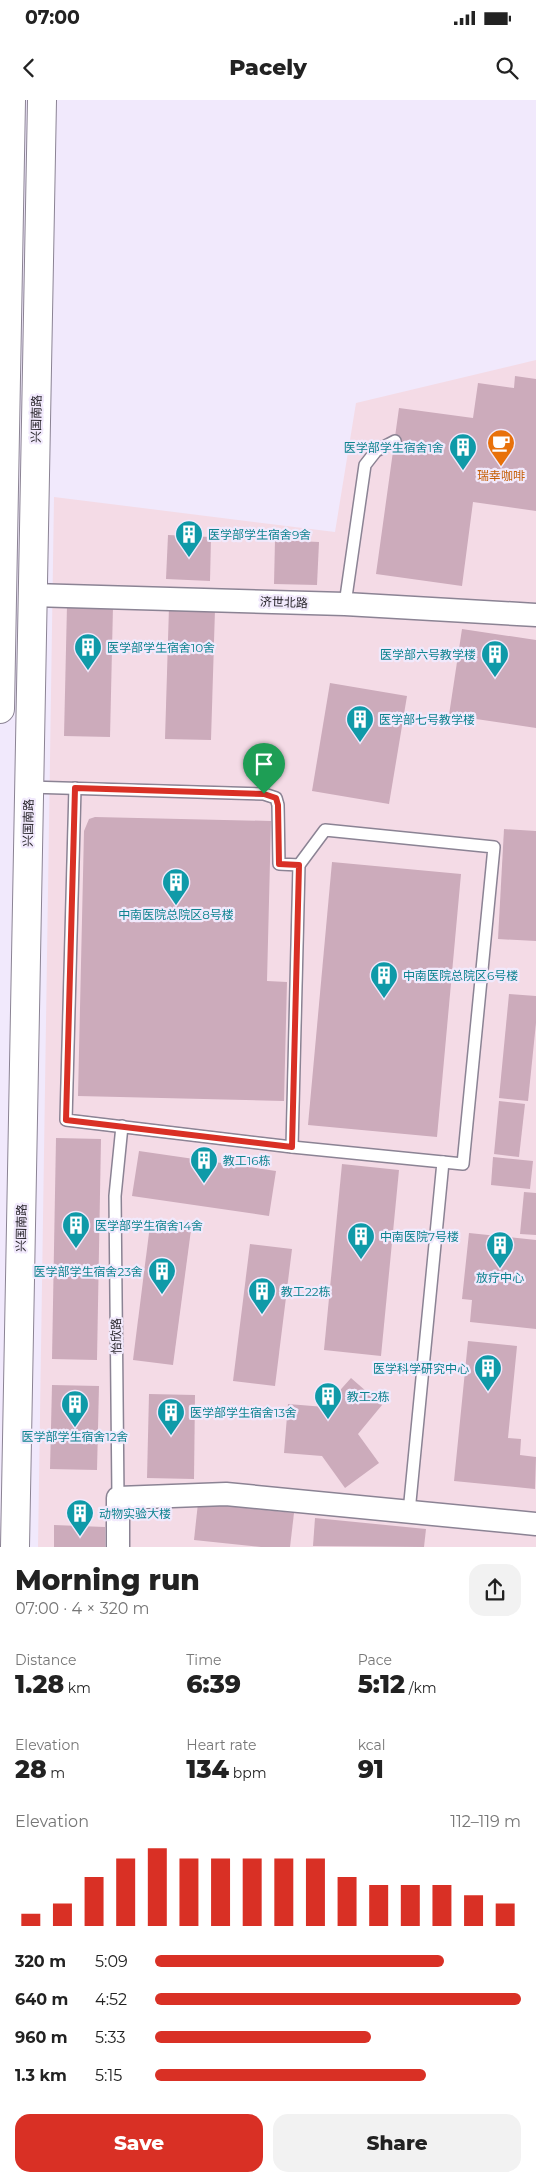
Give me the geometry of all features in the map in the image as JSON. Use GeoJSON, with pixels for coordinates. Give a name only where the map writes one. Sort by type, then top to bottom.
{"type":"FeatureCollection","features":[{"type":"Feature","properties":{"kind":"main road"},"geometry":{"type":"LineString","coordinates":[[0,709],[11,100]]}},
{"type":"Feature","properties":{"kind":"main road","name":"兴国南路"},"geometry":{"type":"LineString","coordinates":[[15,1547],[42,100]]}},
{"type":"Feature","properties":{"kind":"street","name":"济世北路"},"geometry":{"type":"LineString","coordinates":[[32,596],[345,604],[536,615]]}},
{"type":"Feature","properties":{"kind":"street"},"geometry":{"type":"LineString","coordinates":[[1,650],[31,652]]}},
{"type":"Feature","properties":{"kind":"street"},"geometry":{"type":"LineString","coordinates":[[118,1498],[226,1494],[536,1524]]}},
{"type":"Feature","properties":{"kind":"street","name":"怡欣路"},"geometry":{"type":"LineString","coordinates":[[118,1498],[118,1547]]}},
{"type":"Feature","properties":{"kind":"lane"},"geometry":{"type":"LineString","coordinates":[[345,604],[365,465],[376,451],[395,441]]}},
{"type":"Feature","properties":{"kind":"lane"},"geometry":{"type":"LineString","coordinates":[[29,787],[272,796],[278,805],[279,864],[299,865]]}},
{"type":"Feature","properties":{"kind":"lane"},"geometry":{"type":"LineString","coordinates":[[75,788],[66,1120],[292,1147],[463,1164],[494,847],[325,830],[299,865],[292,1147]]}},
{"type":"Feature","properties":{"kind":"lane","name":"怡欣路"},"geometry":{"type":"LineString","coordinates":[[118,1498],[115,1196],[122,1126]]}},
{"type":"Feature","properties":{"kind":"lane"},"geometry":{"type":"LineString","coordinates":[[409,1512],[443,1162]]}},
{"type":"Feature","properties":{"kind":"shaded area"},"geometry":{"type":"Polygon","coordinates":[[[536,360],[536,1547],[38,1547],[54,497],[335,532],[356,403],[536,360]]]}},
{"type":"Feature","properties":{"kind":"building","name":"医学部学生宿舍1舍"},"geometry":{"type":"Polygon","coordinates":[[[515,376],[536,379],[536,511],[473,502],[462,586],[376,574],[399,408],[473,418],[478,383],[514,388],[515,376]]]}},
{"type":"Feature","properties":{"kind":"building","name":"医学部学生宿舍9舍"},"geometry":{"type":"Polygon","coordinates":[[[168,535],[211,537],[210,581],[166,579],[168,535]]]}},
{"type":"Feature","properties":{"kind":"building"},"geometry":{"type":"Polygon","coordinates":[[[275,540],[319,542],[317,585],[274,584],[275,540]]]}},
{"type":"Feature","properties":{"kind":"building","name":"医学部学生宿舍10舍"},"geometry":{"type":"Polygon","coordinates":[[[67,605],[113,606],[110,737],[64,736],[67,605]]]}},
{"type":"Feature","properties":{"kind":"building"},"geometry":{"type":"Polygon","coordinates":[[[169,607],[215,609],[211,740],[165,739],[169,607]]]}},
{"type":"Feature","properties":{"kind":"building","name":"医学部六号教学楼"},"geometry":{"type":"Polygon","coordinates":[[[462,629],[536,640],[536,728],[449,715],[462,629]]]}},
{"type":"Feature","properties":{"kind":"building","name":"医学部七号教学楼"},"geometry":{"type":"Polygon","coordinates":[[[330,683],[407,696],[389,804],[312,791],[330,683]]]}},
{"type":"Feature","properties":{"kind":"building","name":"中南医院总院区8号楼"},"geometry":{"type":"Polygon","coordinates":[[[95,817],[271,821],[267,981],[287,982],[284,1101],[78,1096],[84,831],[89,819],[95,817]]]}},
{"type":"Feature","properties":{"kind":"building"},"geometry":{"type":"Polygon","coordinates":[[[504,829],[536,831],[536,941],[498,939],[504,829]]]}},
{"type":"Feature","properties":{"kind":"building","name":"中南医院总院区6号楼"},"geometry":{"type":"Polygon","coordinates":[[[332,862],[461,874],[437,1137],[308,1125],[332,862]]]}},
{"type":"Feature","properties":{"kind":"building"},"geometry":{"type":"Polygon","coordinates":[[[509,994],[536,996],[536,1023],[528,1101],[499,1098],[509,994]]]}},
{"type":"Feature","properties":{"kind":"building"},"geometry":{"type":"Polygon","coordinates":[[[499,1101],[525,1104],[519,1157],[494,1154],[499,1101]]]}},
{"type":"Feature","properties":{"kind":"building","name":"医学部学生宿舍14舍"},"geometry":{"type":"Polygon","coordinates":[[[56,1138],[101,1139],[97,1360],[52,1359],[56,1138]]]}},
{"type":"Feature","properties":{"kind":"building","name":"教工16栋"},"geometry":{"type":"Polygon","coordinates":[[[139,1151],[276,1171],[269,1216],[132,1196],[139,1151]]]}},
{"type":"Feature","properties":{"kind":"building"},"geometry":{"type":"Polygon","coordinates":[[[493,1157],[533,1161],[530,1189],[491,1185],[493,1157]]]}},
{"type":"Feature","properties":{"kind":"building","name":"中南医院7号楼"},"geometry":{"type":"Polygon","coordinates":[[[342,1164],[399,1170],[381,1356],[324,1350],[342,1164]]]}},
{"type":"Feature","properties":{"kind":"building"},"geometry":{"type":"Polygon","coordinates":[[[524,1192],[536,1193],[536,1235],[520,1234],[524,1192]]]}},
{"type":"Feature","properties":{"kind":"building","name":"医学部学生宿舍23舍"},"geometry":{"type":"Polygon","coordinates":[[[150,1225],[191,1230],[173,1365],[133,1360],[150,1225]]]}},
{"type":"Feature","properties":{"kind":"building","name":"放疗中心"},"geometry":{"type":"Polygon","coordinates":[[[469,1233],[536,1240],[536,1329],[470,1322],[472,1300],[462,1299],[469,1233]]]}},
{"type":"Feature","properties":{"kind":"building","name":"教工22栋"},"geometry":{"type":"Polygon","coordinates":[[[250,1244],[292,1249],[275,1386],[233,1381],[250,1244]]]}},
{"type":"Feature","properties":{"kind":"building","name":"医学科学研究中心"},"geometry":{"type":"Polygon","coordinates":[[[468,1341],[517,1346],[508,1438],[521,1439],[520,1455],[536,1457],[535,1489],[454,1481],[468,1341]]]}},
{"type":"Feature","properties":{"kind":"building","name":"教工2栋"},"geometry":{"type":"Polygon","coordinates":[[[351,1378],[382,1405],[358,1434],[379,1463],[345,1488],[322,1456],[284,1453],[288,1404],[325,1407],[351,1378]]]}},
{"type":"Feature","properties":{"kind":"building","name":"医学部学生宿舍12舍"},"geometry":{"type":"Polygon","coordinates":[[[52,1385],[99,1386],[97,1470],[50,1469],[52,1385]]]}},
{"type":"Feature","properties":{"kind":"building","name":"医学部学生宿舍13舍"},"geometry":{"type":"Polygon","coordinates":[[[149,1394],[195,1395],[194,1479],[147,1478],[149,1394]]]}},
{"type":"Feature","properties":{"kind":"building"},"geometry":{"type":"Polygon","coordinates":[[[198,1503],[294,1513],[290,1547],[261,1547],[194,1540],[198,1503]]]}},
{"type":"Feature","properties":{"kind":"building"},"geometry":{"type":"Polygon","coordinates":[[[315,1518],[426,1529],[424,1547],[313,1546],[315,1518]]]}},
{"type":"Feature","properties":{"kind":"building","name":"动物实验大楼"},"geometry":{"type":"Polygon","coordinates":[[[54,1525],[105,1527],[105,1547],[54,1547],[54,1525]]]}},
{"type":"Feature","properties":{"kind":"place","name":"瑞幸咖啡"},"geometry":{"type":"Point","coordinates":[501,467]}},
{"type":"Feature","properties":{"kind":"place","name":"医学部学生宿舍1舍"},"geometry":{"type":"Point","coordinates":[463,471]}},
{"type":"Feature","properties":{"kind":"place","name":"医学部学生宿舍9舍"},"geometry":{"type":"Point","coordinates":[189,558]}},
{"type":"Feature","properties":{"kind":"place","name":"医学部学生宿舍10舍"},"geometry":{"type":"Point","coordinates":[88,671]}},
{"type":"Feature","properties":{"kind":"place","name":"医学部六号教学楼"},"geometry":{"type":"Point","coordinates":[495,678]}},
{"type":"Feature","properties":{"kind":"place","name":"医学部七号教学楼"},"geometry":{"type":"Point","coordinates":[360,743]}},
{"type":"Feature","properties":{"kind":"place","name":"中南医院总院区8号楼"},"geometry":{"type":"Point","coordinates":[176,906]}},
{"type":"Feature","properties":{"kind":"place","name":"中南医院总院区6号楼"},"geometry":{"type":"Point","coordinates":[384,999]}},
{"type":"Feature","properties":{"kind":"place","name":"教工16栋"},"geometry":{"type":"Point","coordinates":[204,1184]}},
{"type":"Feature","properties":{"kind":"place","name":"医学部学生宿舍14舍"},"geometry":{"type":"Point","coordinates":[76,1249]}},
{"type":"Feature","properties":{"kind":"place","name":"中南医院7号楼"},"geometry":{"type":"Point","coordinates":[361,1260]}},
{"type":"Feature","properties":{"kind":"place","name":"放疗中心"},"geometry":{"type":"Point","coordinates":[500,1269]}},
{"type":"Feature","properties":{"kind":"place","name":"医学部学生宿舍23舍"},"geometry":{"type":"Point","coordinates":[162,1295]}},
{"type":"Feature","properties":{"kind":"place","name":"教工22栋"},"geometry":{"type":"Point","coordinates":[262,1315]}},
{"type":"Feature","properties":{"kind":"place","name":"医学科学研究中心"},"geometry":{"type":"Point","coordinates":[488,1392]}},
{"type":"Feature","properties":{"kind":"place","name":"教工2栋"},"geometry":{"type":"Point","coordinates":[328,1420]}},
{"type":"Feature","properties":{"kind":"place","name":"医学部学生宿舍12舍"},"geometry":{"type":"Point","coordinates":[75,1428]}},
{"type":"Feature","properties":{"kind":"place","name":"医学部学生宿舍13舍"},"geometry":{"type":"Point","coordinates":[171,1436]}},
{"type":"Feature","properties":{"kind":"place","name":"动物实验大楼"},"geometry":{"type":"Point","coordinates":[80,1537]}},
{"type":"Feature","properties":{"kind":"route"},"geometry":{"type":"LineString","coordinates":[[75,788],[264,794],[276,798],[278,805],[279,864],[299,865],[292,1147],[66,1120],[75,788]]}}]}
